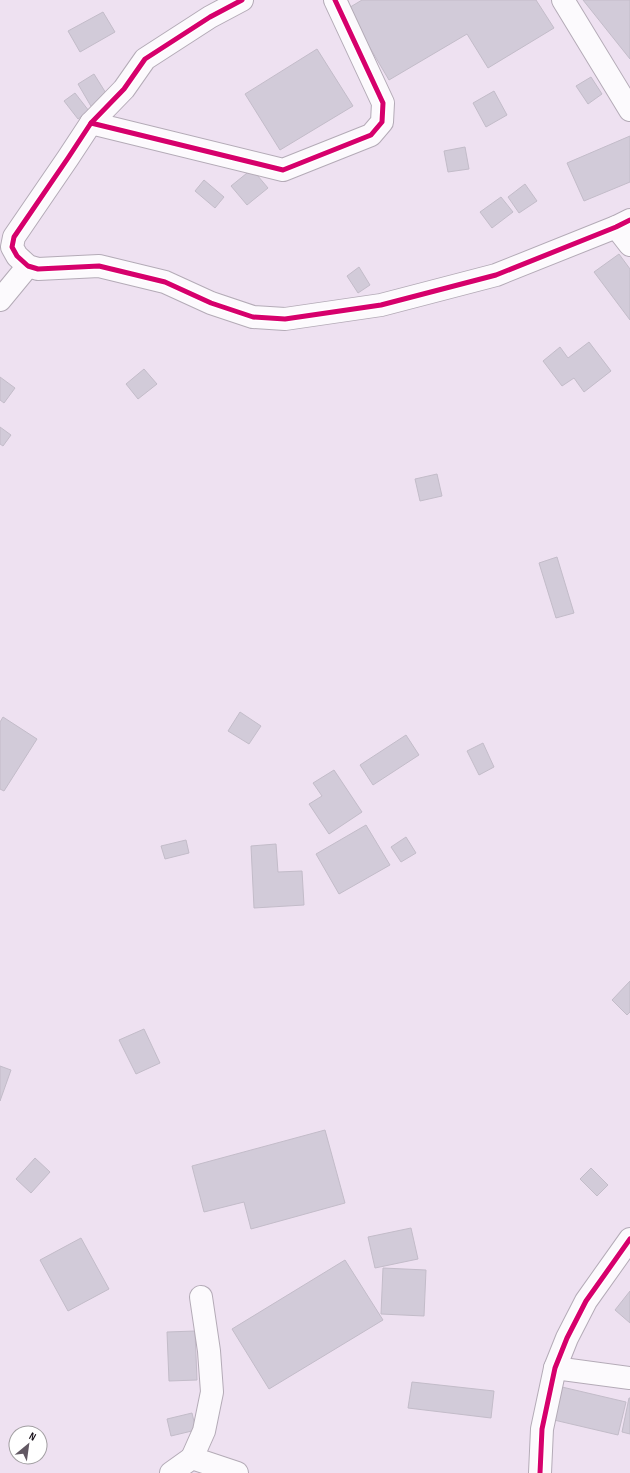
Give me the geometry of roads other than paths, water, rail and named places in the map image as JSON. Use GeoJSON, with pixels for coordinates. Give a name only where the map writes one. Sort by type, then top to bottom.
{"type":"FeatureCollection","features":[{"type":"Feature","properties":{"kind":"street"},"geometry":{"type":"LineString","coordinates":[[242,0],[210,17],[145,59],[124,88],[91,123],[14,237],[12,247],[17,256],[28,266],[38,269],[99,266],[165,282],[211,303],[253,317],[286,319],[381,305],[496,275],[623,223],[630,245]]}},
{"type":"Feature","properties":{"kind":"street"},"geometry":{"type":"LineString","coordinates":[[91,123],[283,170],[371,135],[382,122],[383,104],[335,0]]}},
{"type":"Feature","properties":{"kind":"street"},"geometry":{"type":"LineString","coordinates":[[563,0],[629,108]]}},
{"type":"Feature","properties":{"kind":"street"},"geometry":{"type":"LineString","coordinates":[[0,300],[28,266]]}},
{"type":"Feature","properties":{"kind":"street"},"geometry":{"type":"LineString","coordinates":[[540,1473],[542,1429],[555,1368],[567,1338],[586,1301],[630,1239]]}},
{"type":"Feature","properties":{"kind":"street"},"geometry":{"type":"LineString","coordinates":[[171,1473],[192,1458],[204,1431],[212,1392],[209,1351],[201,1297]]}},
{"type":"Feature","properties":{"kind":"street"},"geometry":{"type":"LineString","coordinates":[[555,1368],[630,1378]]}},
{"type":"Feature","properties":{"kind":"street"},"geometry":{"type":"LineString","coordinates":[[192,1458],[237,1473]]}}]}
